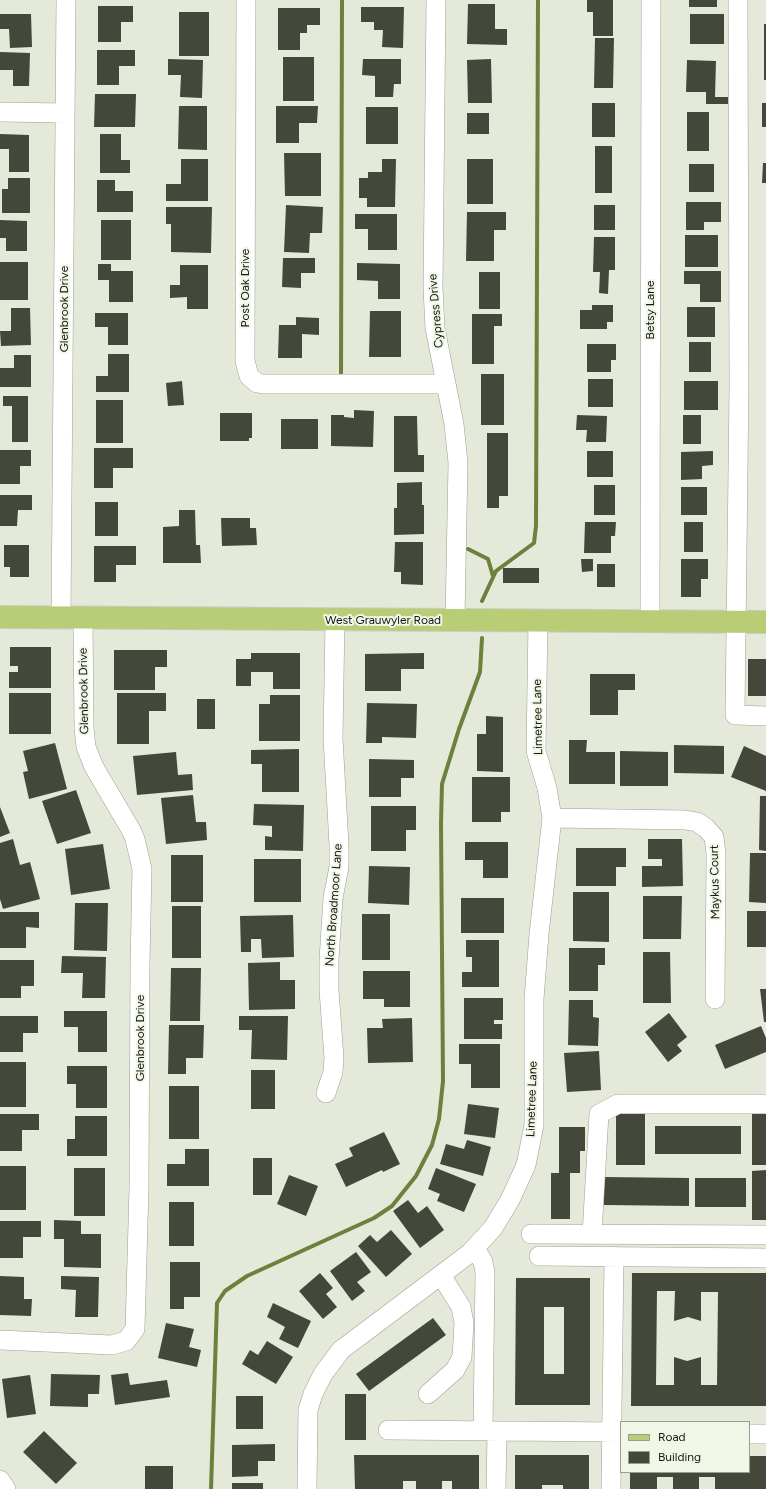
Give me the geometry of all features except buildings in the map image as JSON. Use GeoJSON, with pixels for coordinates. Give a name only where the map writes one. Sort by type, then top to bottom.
{"type":"FeatureCollection","features":[{"type":"Feature","properties":{"kind":"main road","name":"West Grauwyler Road"},"geometry":{"type":"LineString","coordinates":[[0,617],[335,620],[650,620],[766,622]]}},
{"type":"Feature","properties":{"kind":"street","name":"Glenbrook Drive"},"geometry":{"type":"LineString","coordinates":[[61,618],[66,0]]}},
{"type":"Feature","properties":{"kind":"street","name":"Post Oak Drive"},"geometry":{"type":"LineString","coordinates":[[246,0],[245,361],[248,376],[257,383],[263,384],[445,384]]}},
{"type":"Feature","properties":{"kind":"street","name":"Cypress Drive"},"geometry":{"type":"LineString","coordinates":[[436,0],[433,288],[435,328],[454,424],[458,462],[456,620]]}},
{"type":"Feature","properties":{"kind":"street","name":"Betsy Lane"},"geometry":{"type":"LineString","coordinates":[[650,620],[651,0]]}},
{"type":"Feature","properties":{"kind":"street"},"geometry":{"type":"LineString","coordinates":[[738,0],[739,387],[735,715],[766,716]]}},
{"type":"Feature","properties":{"kind":"street"},"geometry":{"type":"LineString","coordinates":[[0,112],[66,113]]}},
{"type":"Feature","properties":{"kind":"street","name":"Glenbrook Drive"},"geometry":{"type":"LineString","coordinates":[[0,1340],[112,1345],[126,1341],[135,1329],[140,1188],[140,964],[142,869],[135,839],[131,830],[94,767],[86,747],[84,728],[83,618]]}},
{"type":"Feature","properties":{"kind":"street","name":"North Broadmoor Lane"},"geometry":{"type":"LineString","coordinates":[[326,1093],[334,1058],[328,990],[328,960],[333,898],[339,867],[333,738],[335,620]]}},
{"type":"Feature","properties":{"kind":"street","name":"Limetree Lane"},"geometry":{"type":"LineString","coordinates":[[308,1489],[308,1410],[313,1394],[323,1374],[341,1350],[475,1248],[493,1228],[510,1200],[526,1165],[534,1125],[534,999],[538,942],[552,818],[547,788],[536,751],[538,620]]}},
{"type":"Feature","properties":{"kind":"street","name":"Maykus Court"},"geometry":{"type":"LineString","coordinates":[[552,818],[685,820],[697,822],[706,828],[714,837],[716,854],[715,999]]}},
{"type":"Feature","properties":{"kind":"street"},"geometry":{"type":"LineString","coordinates":[[592,1234],[598,1114],[618,1104],[766,1104]]}},
{"type":"Feature","properties":{"kind":"street"},"geometry":{"type":"LineString","coordinates":[[531,1234],[766,1235]]}},
{"type":"Feature","properties":{"kind":"street"},"geometry":{"type":"LineString","coordinates":[[475,1248],[483,1262],[484,1272],[490,1431],[496,1489]]}},
{"type":"Feature","properties":{"kind":"street"},"geometry":{"type":"LineString","coordinates":[[539,1256],[766,1258]]}},
{"type":"Feature","properties":{"kind":"street"},"geometry":{"type":"LineString","coordinates":[[611,1489],[616,1432],[614,1256]]}},
{"type":"Feature","properties":{"kind":"street"},"geometry":{"type":"LineString","coordinates":[[428,1394],[455,1370],[462,1357],[464,1323],[461,1307],[440,1275]]}},
{"type":"Feature","properties":{"kind":"street"},"geometry":{"type":"LineString","coordinates":[[388,1430],[616,1432]]}},
{"type":"Feature","properties":{"kind":"street"},"geometry":{"type":"LineString","coordinates":[[750,1434],[766,1434]]}},
{"type":"Feature","properties":{"kind":"street"},"geometry":{"type":"LineString","coordinates":[[0,1480],[6,1489]]}},
{"type":"Feature","properties":{"kind":"waterway"},"geometry":{"type":"LineString","coordinates":[[341,373],[342,0]]}},
{"type":"Feature","properties":{"kind":"waterway"},"geometry":{"type":"LineString","coordinates":[[482,601],[496,571],[534,543],[536,526],[538,0]]}},
{"type":"Feature","properties":{"kind":"waterway"},"geometry":{"type":"LineString","coordinates":[[468,549],[488,559],[493,576]]}},
{"type":"Feature","properties":{"kind":"waterway"},"geometry":{"type":"LineString","coordinates":[[211,1489],[217,1303],[225,1291],[247,1276],[374,1218],[392,1206],[416,1176],[432,1145],[439,1119],[443,1081],[442,784],[459,729],[480,672],[482,638]]}}]}
